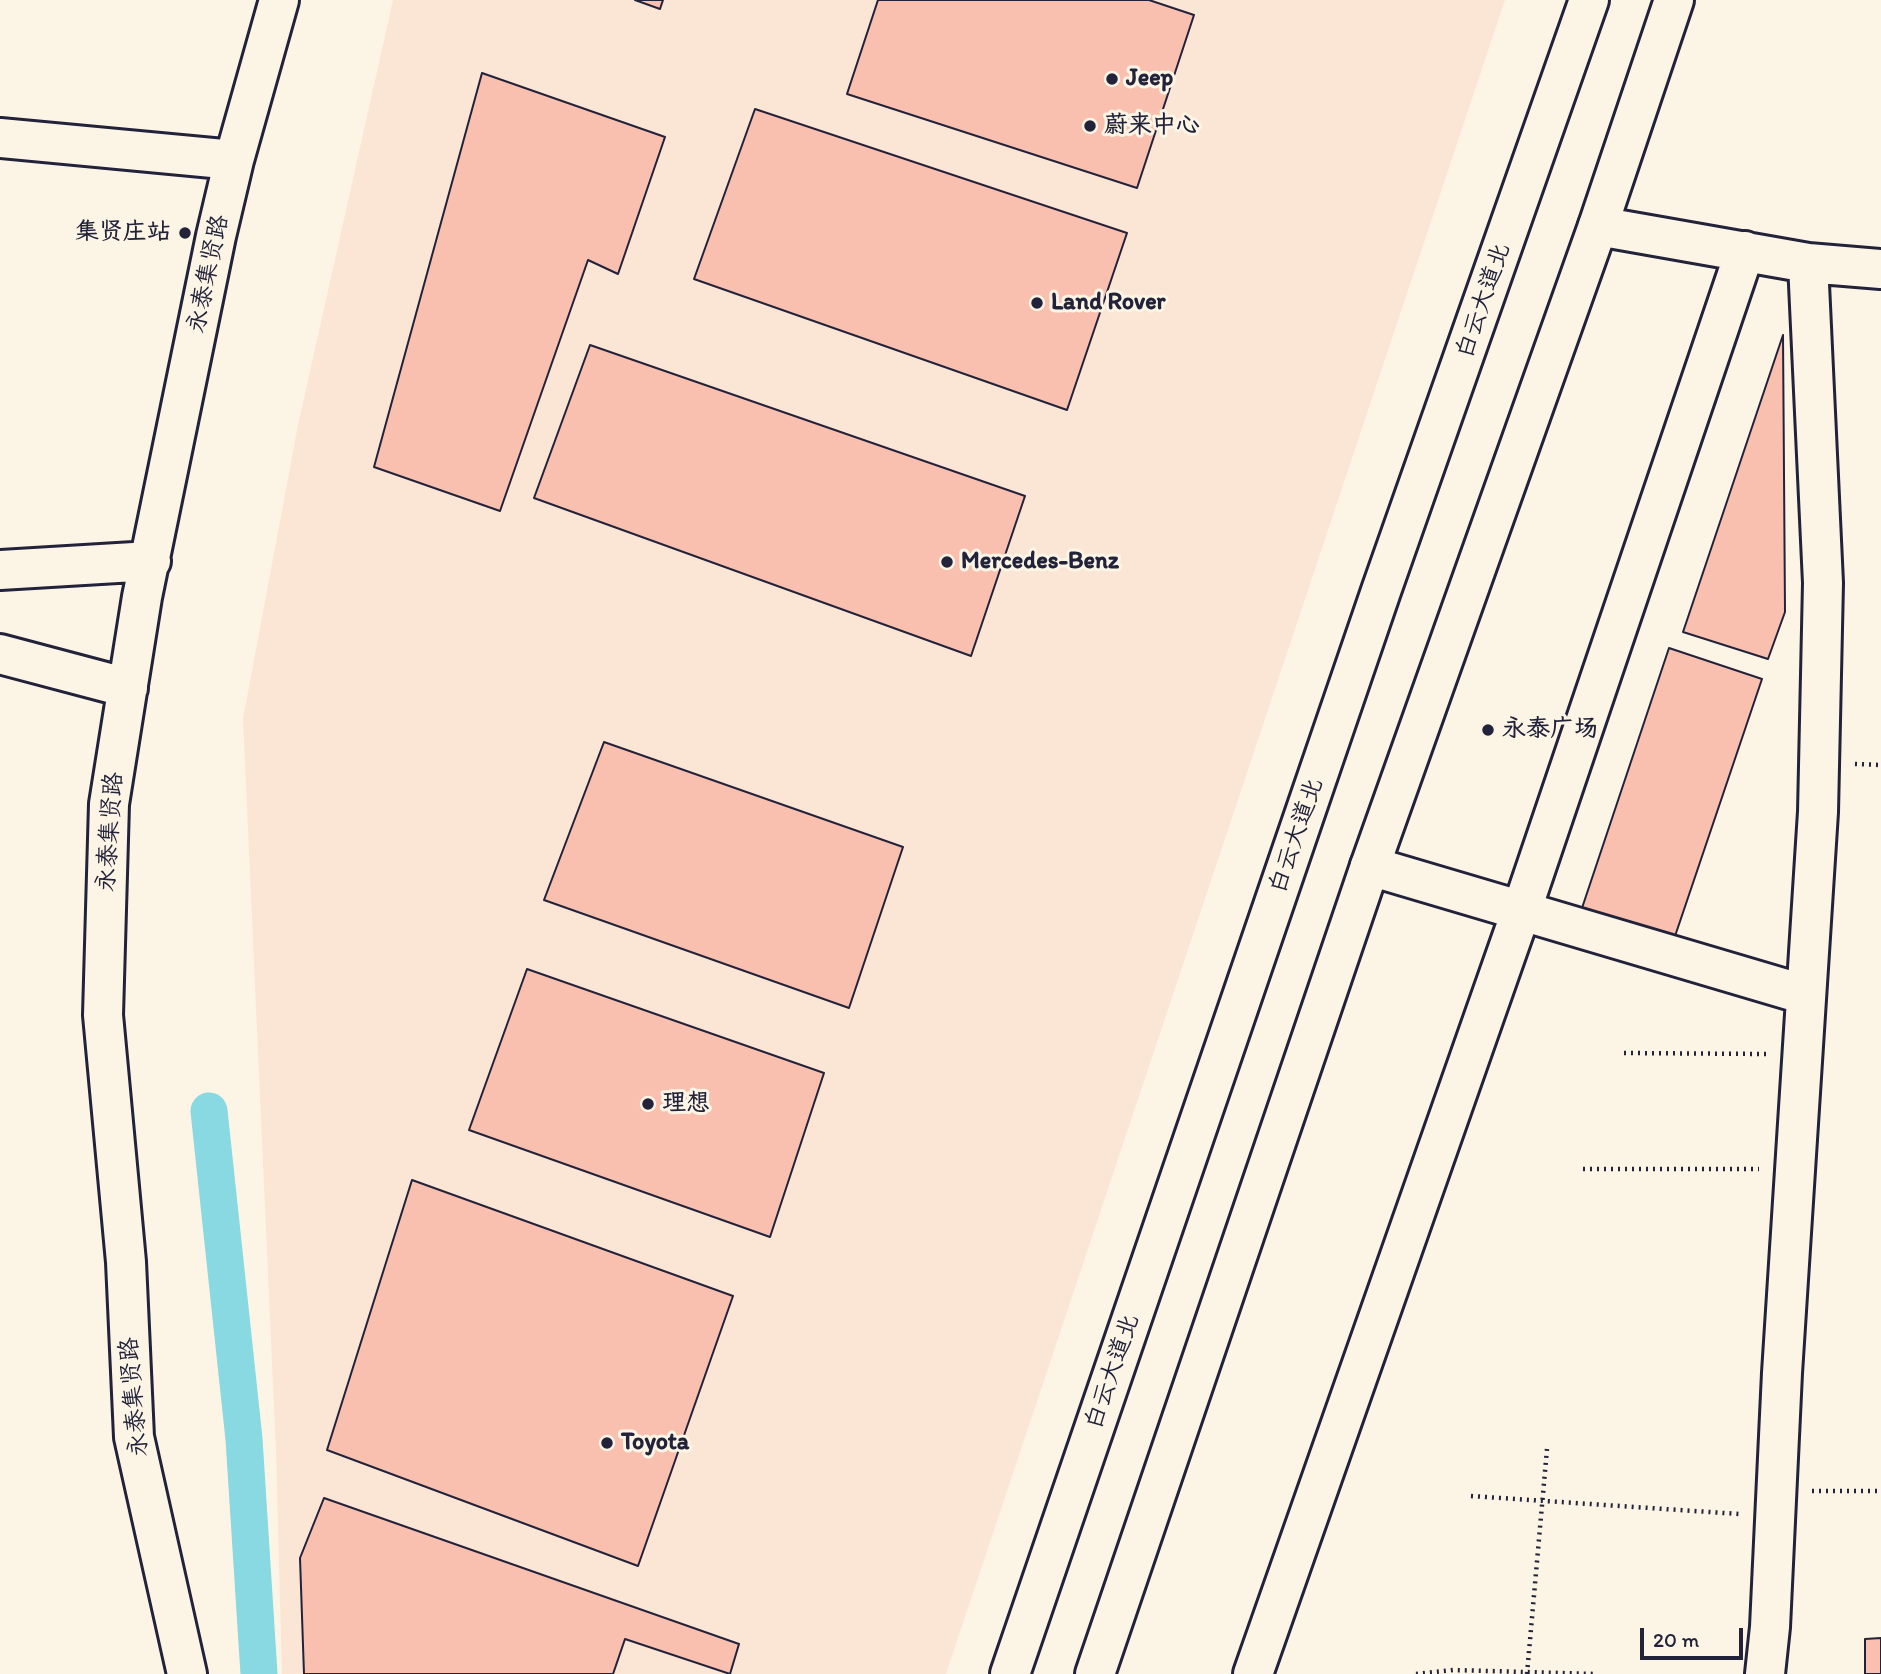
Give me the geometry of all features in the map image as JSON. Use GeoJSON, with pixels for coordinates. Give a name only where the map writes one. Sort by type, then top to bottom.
{"type":"FeatureCollection","features":[{"type":"Feature","properties":{"kind":"main road","name":"永泰集贤路"},"geometry":{"type":"LineString","coordinates":[[187,1674],[134,1437],[126,1262],[103,1015],[109,804],[150,561],[234,160],[279,0]]}},
{"type":"Feature","properties":{"kind":"main road","name":"白云大道北"},"geometry":{"type":"LineString","coordinates":[[1010,1674],[1381,591],[1590,0]]}},
{"type":"Feature","properties":{"kind":"main road"},"geometry":{"type":"LineString","coordinates":[[1095,1674],[1370,866],[1598,226],[1674,0]]}},
{"type":"Feature","properties":{"kind":"main road"},"geometry":{"type":"LineString","coordinates":[[0,138],[234,160]]}},
{"type":"Feature","properties":{"kind":"main road"},"geometry":{"type":"LineString","coordinates":[[1598,226],[1808,263],[1881,270]]}},
{"type":"Feature","properties":{"kind":"main road"},"geometry":{"type":"LineString","coordinates":[[1254,1674],[1522,909],[1745,251]]}},
{"type":"Feature","properties":{"kind":"main road"},"geometry":{"type":"LineString","coordinates":[[1765,1674],[1818,812],[1823,583],[1808,263]]}},
{"type":"Feature","properties":{"kind":"main road"},"geometry":{"type":"LineString","coordinates":[[0,570],[150,561]]}},
{"type":"Feature","properties":{"kind":"main road"},"geometry":{"type":"LineString","coordinates":[[0,654],[128,688]]}},
{"type":"Feature","properties":{"kind":"main road"},"geometry":{"type":"LineString","coordinates":[[1370,866],[1806,995]]}},
{"type":"Feature","properties":{"kind":"path"},"geometry":{"type":"LineString","coordinates":[[1624,1053],[1802,1054]]}},
{"type":"Feature","properties":{"kind":"path"},"geometry":{"type":"LineString","coordinates":[[1583,1170],[1794,1169]]}},
{"type":"Feature","properties":{"kind":"path"},"geometry":{"type":"LineString","coordinates":[[1527,1672],[1548,1449]]}},
{"type":"Feature","properties":{"kind":"path"},"geometry":{"type":"LineString","coordinates":[[1471,1496],[1542,1501],[1776,1504],[1881,1491]]}},
{"type":"Feature","properties":{"kind":"path"},"geometry":{"type":"LineString","coordinates":[[1416,1674],[1596,1674]]}},
{"type":"Feature","properties":{"kind":"shaded area"},"geometry":{"type":"Polygon","coordinates":[[[393,0],[1505,0],[946,1674],[282,1674],[276,1452],[243,719],[298,425],[393,0]]]}},
{"type":"Feature","properties":{"kind":"building"},"geometry":{"type":"Polygon","coordinates":[[[635,0],[663,0],[660,9],[635,0]]]}},
{"type":"Feature","properties":{"kind":"building"},"geometry":{"type":"Polygon","coordinates":[[[878,0],[1149,0],[1194,15],[1137,188],[847,94],[878,0]]]}},
{"type":"Feature","properties":{"kind":"building"},"geometry":{"type":"Polygon","coordinates":[[[482,73],[665,137],[618,274],[588,260],[500,511],[374,467],[482,73]]]}},
{"type":"Feature","properties":{"kind":"building"},"geometry":{"type":"Polygon","coordinates":[[[755,109],[1127,233],[1067,410],[694,279],[755,109]]]}},
{"type":"Feature","properties":{"kind":"building"},"geometry":{"type":"Polygon","coordinates":[[[1783,335],[1785,612],[1768,659],[1683,632],[1783,335]]]}},
{"type":"Feature","properties":{"kind":"building"},"geometry":{"type":"Polygon","coordinates":[[[590,345],[1025,496],[971,656],[534,498],[590,345]]]}},
{"type":"Feature","properties":{"kind":"building"},"geometry":{"type":"Polygon","coordinates":[[[1669,648],[1762,679],[1672,945],[1580,914],[1669,648]]]}},
{"type":"Feature","properties":{"kind":"building"},"geometry":{"type":"Polygon","coordinates":[[[604,742],[903,847],[849,1008],[544,900],[604,742]]]}},
{"type":"Feature","properties":{"kind":"building"},"geometry":{"type":"Polygon","coordinates":[[[527,969],[824,1073],[770,1237],[469,1130],[527,969]]]}},
{"type":"Feature","properties":{"kind":"building"},"geometry":{"type":"Polygon","coordinates":[[[412,1180],[733,1296],[638,1566],[327,1450],[412,1180]]]}},
{"type":"Feature","properties":{"kind":"building"},"geometry":{"type":"Polygon","coordinates":[[[324,1498],[739,1644],[730,1674],[625,1639],[613,1674],[304,1674],[300,1558],[324,1498]]]}},
{"type":"Feature","properties":{"kind":"building"},"geometry":{"type":"Polygon","coordinates":[[[1881,1638],[1881,1674],[1865,1674],[1865,1639],[1881,1638]]]}},
{"type":"Feature","properties":{"kind":"waterway"},"geometry":{"type":"LineString","coordinates":[[209,1111],[244,1439],[259,1674]]}},
{"type":"Feature","properties":{"kind":"place","name":"Jeep"},"geometry":{"type":"Point","coordinates":[1112,79]}},
{"type":"Feature","properties":{"kind":"place","name":"蔚来中心"},"geometry":{"type":"Point","coordinates":[1090,126]}},
{"type":"Feature","properties":{"kind":"place","name":"集贤庄站"},"geometry":{"type":"Point","coordinates":[185,233]}},
{"type":"Feature","properties":{"kind":"place","name":"Land Rover"},"geometry":{"type":"Point","coordinates":[1037,303]}},
{"type":"Feature","properties":{"kind":"place","name":"Mercedes-Benz"},"geometry":{"type":"Point","coordinates":[947,562]}},
{"type":"Feature","properties":{"kind":"place","name":"永泰广场"},"geometry":{"type":"Point","coordinates":[1488,730]}},
{"type":"Feature","properties":{"kind":"place","name":"理想"},"geometry":{"type":"Point","coordinates":[648,1104]}},
{"type":"Feature","properties":{"kind":"place","name":"Toyota"},"geometry":{"type":"Point","coordinates":[607,1443]}}]}
